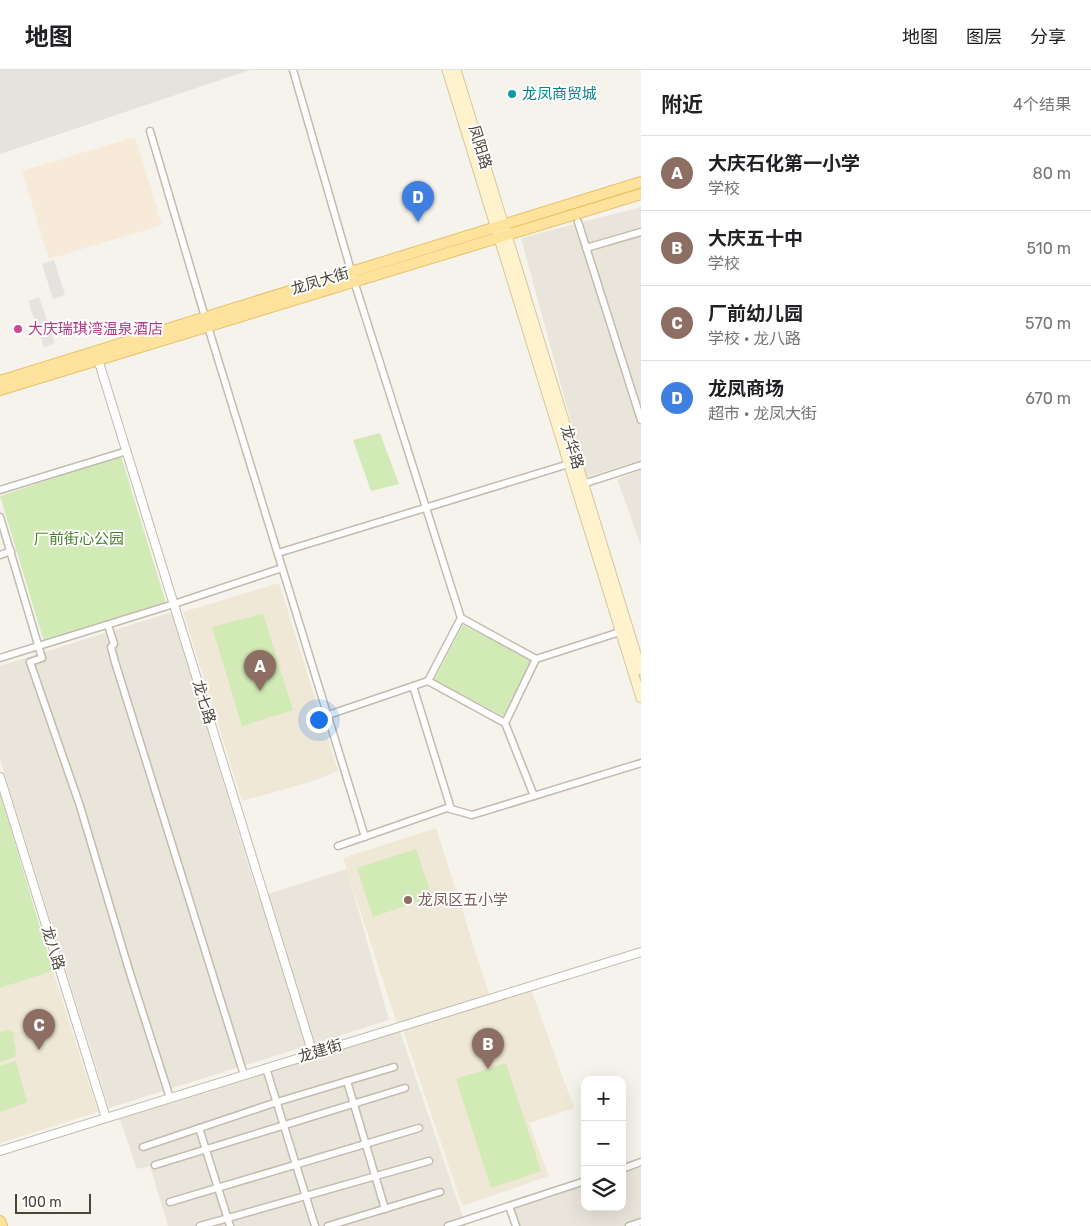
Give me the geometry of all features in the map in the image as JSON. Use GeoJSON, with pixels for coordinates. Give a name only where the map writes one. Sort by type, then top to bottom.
{"type":"FeatureCollection","features":[{"type":"Feature","properties":{"kind":"main road"},"geometry":{"type":"LineString","coordinates":[[447,70],[502,231],[624,630],[641,698]]}},
{"type":"Feature","properties":{"kind":"main road","name":"凤阳路"},"geometry":{"type":"LineString","coordinates":[[456,70],[502,231]]}},
{"type":"Feature","properties":{"kind":"main road","name":"龙凤大街"},"geometry":{"type":"LineString","coordinates":[[502,231],[641,182]]}},
{"type":"Feature","properties":{"kind":"main road","name":"龙凤大街"},"geometry":{"type":"LineString","coordinates":[[0,390],[97,355],[352,276],[502,231],[641,194]]}},
{"type":"Feature","properties":{"kind":"main road","name":"龙凤大街"},"geometry":{"type":"LineString","coordinates":[[0,380],[97,355]]}},
{"type":"Feature","properties":{"kind":"main road","name":"龙华路"},"geometry":{"type":"LineString","coordinates":[[572,463],[583,484],[624,630],[641,670]]}},
{"type":"Feature","properties":{"kind":"main road"},"geometry":{"type":"LineString","coordinates":[[0,1221],[2,1226]]}},
{"type":"Feature","properties":{"kind":"street"},"geometry":{"type":"LineString","coordinates":[[293,70],[352,276],[461,618],[536,659]]}},
{"type":"Feature","properties":{"kind":"street"},"geometry":{"type":"LineString","coordinates":[[150,131],[365,836]]}},
{"type":"Feature","properties":{"kind":"street"},"geometry":{"type":"LineString","coordinates":[[578,222],[641,420]]}},
{"type":"Feature","properties":{"kind":"street"},"geometry":{"type":"LineString","coordinates":[[586,248],[641,232]]}},
{"type":"Feature","properties":{"kind":"street","name":"龙七路"},"geometry":{"type":"LineString","coordinates":[[97,355],[313,1054]]}},
{"type":"Feature","properties":{"kind":"street"},"geometry":{"type":"LineString","coordinates":[[0,490],[127,451]]}},
{"type":"Feature","properties":{"kind":"street"},"geometry":{"type":"LineString","coordinates":[[278,553],[572,463]]}},
{"type":"Feature","properties":{"kind":"street"},"geometry":{"type":"LineString","coordinates":[[583,484],[641,465]]}},
{"type":"Feature","properties":{"kind":"street"},"geometry":{"type":"LineString","coordinates":[[0,518],[42,658],[30,662],[80,806],[170,1098]]}},
{"type":"Feature","properties":{"kind":"street"},"geometry":{"type":"LineString","coordinates":[[0,554],[11,551]]}},
{"type":"Feature","properties":{"kind":"street"},"geometry":{"type":"LineString","coordinates":[[0,658],[282,568]]}},
{"type":"Feature","properties":{"kind":"street"},"geometry":{"type":"LineString","coordinates":[[328,715],[428,681],[461,618]]}},
{"type":"Feature","properties":{"kind":"street"},"geometry":{"type":"LineString","coordinates":[[108,625],[114,644],[111,647],[115,662],[244,1075]]}},
{"type":"Feature","properties":{"kind":"street"},"geometry":{"type":"LineString","coordinates":[[505,723],[536,659],[624,630]]}},
{"type":"Feature","properties":{"kind":"street"},"geometry":{"type":"LineString","coordinates":[[428,681],[505,723],[534,796]]}},
{"type":"Feature","properties":{"kind":"street"},"geometry":{"type":"LineString","coordinates":[[413,686],[451,810]]}},
{"type":"Feature","properties":{"kind":"street"},"geometry":{"type":"LineString","coordinates":[[338,846],[447,808],[472,815],[641,763]]}},
{"type":"Feature","properties":{"kind":"street","name":"龙八路"},"geometry":{"type":"LineString","coordinates":[[0,778],[106,1118]]}},
{"type":"Feature","properties":{"kind":"street","name":"龙建街"},"geometry":{"type":"LineString","coordinates":[[0,1151],[641,952]]}},
{"type":"Feature","properties":{"kind":"street"},"geometry":{"type":"LineString","coordinates":[[143,1147],[277,1102],[394,1067]]}},
{"type":"Feature","properties":{"kind":"street"},"geometry":{"type":"LineString","coordinates":[[266,1068],[315,1226]]}},
{"type":"Feature","properties":{"kind":"street"},"geometry":{"type":"LineString","coordinates":[[347,1081],[385,1209]]}},
{"type":"Feature","properties":{"kind":"street"},"geometry":{"type":"LineString","coordinates":[[155,1165],[283,1124],[405,1088]]}},
{"type":"Feature","properties":{"kind":"street"},"geometry":{"type":"LineString","coordinates":[[199,1128],[230,1226]]}},
{"type":"Feature","properties":{"kind":"street"},"geometry":{"type":"LineString","coordinates":[[170,1202],[419,1128]]}},
{"type":"Feature","properties":{"kind":"street"},"geometry":{"type":"LineString","coordinates":[[200,1226],[429,1161]]}},
{"type":"Feature","properties":{"kind":"street"},"geometry":{"type":"LineString","coordinates":[[626,1168],[641,1162]]}},
{"type":"Feature","properties":{"kind":"street"},"geometry":{"type":"LineString","coordinates":[[448,1226],[581,1182]]}},
{"type":"Feature","properties":{"kind":"street"},"geometry":{"type":"LineString","coordinates":[[328,1226],[440,1192]]}},
{"type":"Feature","properties":{"kind":"street"},"geometry":{"type":"LineString","coordinates":[[510,1206],[516,1226]]}},
{"type":"Feature","properties":{"kind":"street"},"geometry":{"type":"LineString","coordinates":[[629,1226],[641,1222]]}},
{"type":"Feature","properties":{"kind":"shaded area"},"geometry":{"type":"Polygon","coordinates":[[[0,70],[250,70],[0,154],[0,70]]]}},
{"type":"Feature","properties":{"kind":"shaded area"},"geometry":{"type":"Polygon","coordinates":[[[135,137],[162,225],[49,259],[22,171],[135,137]]]}},
{"type":"Feature","properties":{"kind":"shaded area"},"geometry":{"type":"Polygon","coordinates":[[[641,207],[641,460],[586,477],[521,238],[641,207]]]}},
{"type":"Feature","properties":{"kind":"shaded area"},"geometry":{"type":"Polygon","coordinates":[[[54,260],[65,295],[53,299],[42,264],[54,260]]]}},
{"type":"Feature","properties":{"kind":"shaded area"},"geometry":{"type":"Polygon","coordinates":[[[39,297],[55,343],[44,347],[28,301],[39,297]]]}},
{"type":"Feature","properties":{"kind":"shaded area"},"geometry":{"type":"Polygon","coordinates":[[[641,470],[641,546],[617,479],[641,470]]]}},
{"type":"Feature","properties":{"kind":"shaded area"},"geometry":{"type":"Polygon","coordinates":[[[279,583],[338,771],[310,782],[242,801],[183,612],[279,583]]]}},
{"type":"Feature","properties":{"kind":"shaded area"},"geometry":{"type":"Polygon","coordinates":[[[172,612],[258,897],[347,869],[389,1020],[109,1108],[0,759],[0,666],[172,612]]]}},
{"type":"Feature","properties":{"kind":"shaded area","name":"龙凤区五小学"},"geometry":{"type":"Polygon","coordinates":[[[436,828],[490,997],[398,1027],[343,858],[436,828]]]}},
{"type":"Feature","properties":{"kind":"shaded area"},"geometry":{"type":"Polygon","coordinates":[[[53,971],[98,1112],[0,1143],[0,988],[53,971]]]}},
{"type":"Feature","properties":{"kind":"shaded area"},"geometry":{"type":"Polygon","coordinates":[[[531,989],[574,1108],[529,1123],[549,1176],[462,1206],[403,1030],[531,989]]]}},
{"type":"Feature","properties":{"kind":"shaded area"},"geometry":{"type":"Polygon","coordinates":[[[400,1031],[466,1226],[168,1226],[150,1166],[137,1169],[120,1119],[400,1031]]]}},
{"type":"Feature","properties":{"kind":"shaded area"},"geometry":{"type":"Polygon","coordinates":[[[641,1168],[641,1226],[513,1226],[507,1207],[581,1185],[581,1211],[626,1211],[626,1172],[641,1168]]]}},
{"type":"Feature","properties":{"kind":"green space"},"geometry":{"type":"Polygon","coordinates":[[[380,433],[399,484],[371,491],[353,440],[380,433]]]}},
{"type":"Feature","properties":{"kind":"green space","name":"厂前街心公园"},"geometry":{"type":"Polygon","coordinates":[[[121,456],[166,603],[44,642],[0,496],[121,456]]]}},
{"type":"Feature","properties":{"kind":"green space"},"geometry":{"type":"Polygon","coordinates":[[[263,614],[293,710],[242,726],[212,627],[263,614]]]}},
{"type":"Feature","properties":{"kind":"green space"},"geometry":{"type":"Polygon","coordinates":[[[463,625],[532,661],[503,716],[434,680],[463,625]]]}},
{"type":"Feature","properties":{"kind":"green space"},"geometry":{"type":"Polygon","coordinates":[[[0,793],[53,971],[0,988],[0,793]]]}},
{"type":"Feature","properties":{"kind":"green space"},"geometry":{"type":"Polygon","coordinates":[[[416,849],[432,897],[373,917],[357,868],[416,849]]]}},
{"type":"Feature","properties":{"kind":"green space"},"geometry":{"type":"Polygon","coordinates":[[[9,1030],[14,1034],[15,1057],[0,1062],[0,1032],[9,1030]]]}},
{"type":"Feature","properties":{"kind":"green space"},"geometry":{"type":"Polygon","coordinates":[[[16,1061],[27,1102],[0,1112],[0,1066],[16,1061]]]}},
{"type":"Feature","properties":{"kind":"green space"},"geometry":{"type":"Polygon","coordinates":[[[506,1063],[541,1171],[491,1188],[456,1079],[506,1063]]]}},
{"type":"Feature","properties":{"kind":"place","name":"龙凤商贸城"},"geometry":{"type":"Point","coordinates":[512,94]}},
{"type":"Feature","properties":{"kind":"place","name":"龙凤商场"},"geometry":{"type":"Point","coordinates":[418,222]}},
{"type":"Feature","properties":{"kind":"place","name":"大庆瑞琪湾温泉酒店"},"geometry":{"type":"Point","coordinates":[18,329]}},
{"type":"Feature","properties":{"kind":"place","name":"大庆石化第一小学"},"geometry":{"type":"Point","coordinates":[260,691]}},
{"type":"Feature","properties":{"kind":"place","name":"龙凤区五小学"},"geometry":{"type":"Point","coordinates":[408,900]}},
{"type":"Feature","properties":{"kind":"place","name":"厂前幼儿园"},"geometry":{"type":"Point","coordinates":[39,1050]}},
{"type":"Feature","properties":{"kind":"place","name":"大庆五十中"},"geometry":{"type":"Point","coordinates":[488,1069]}}]}
